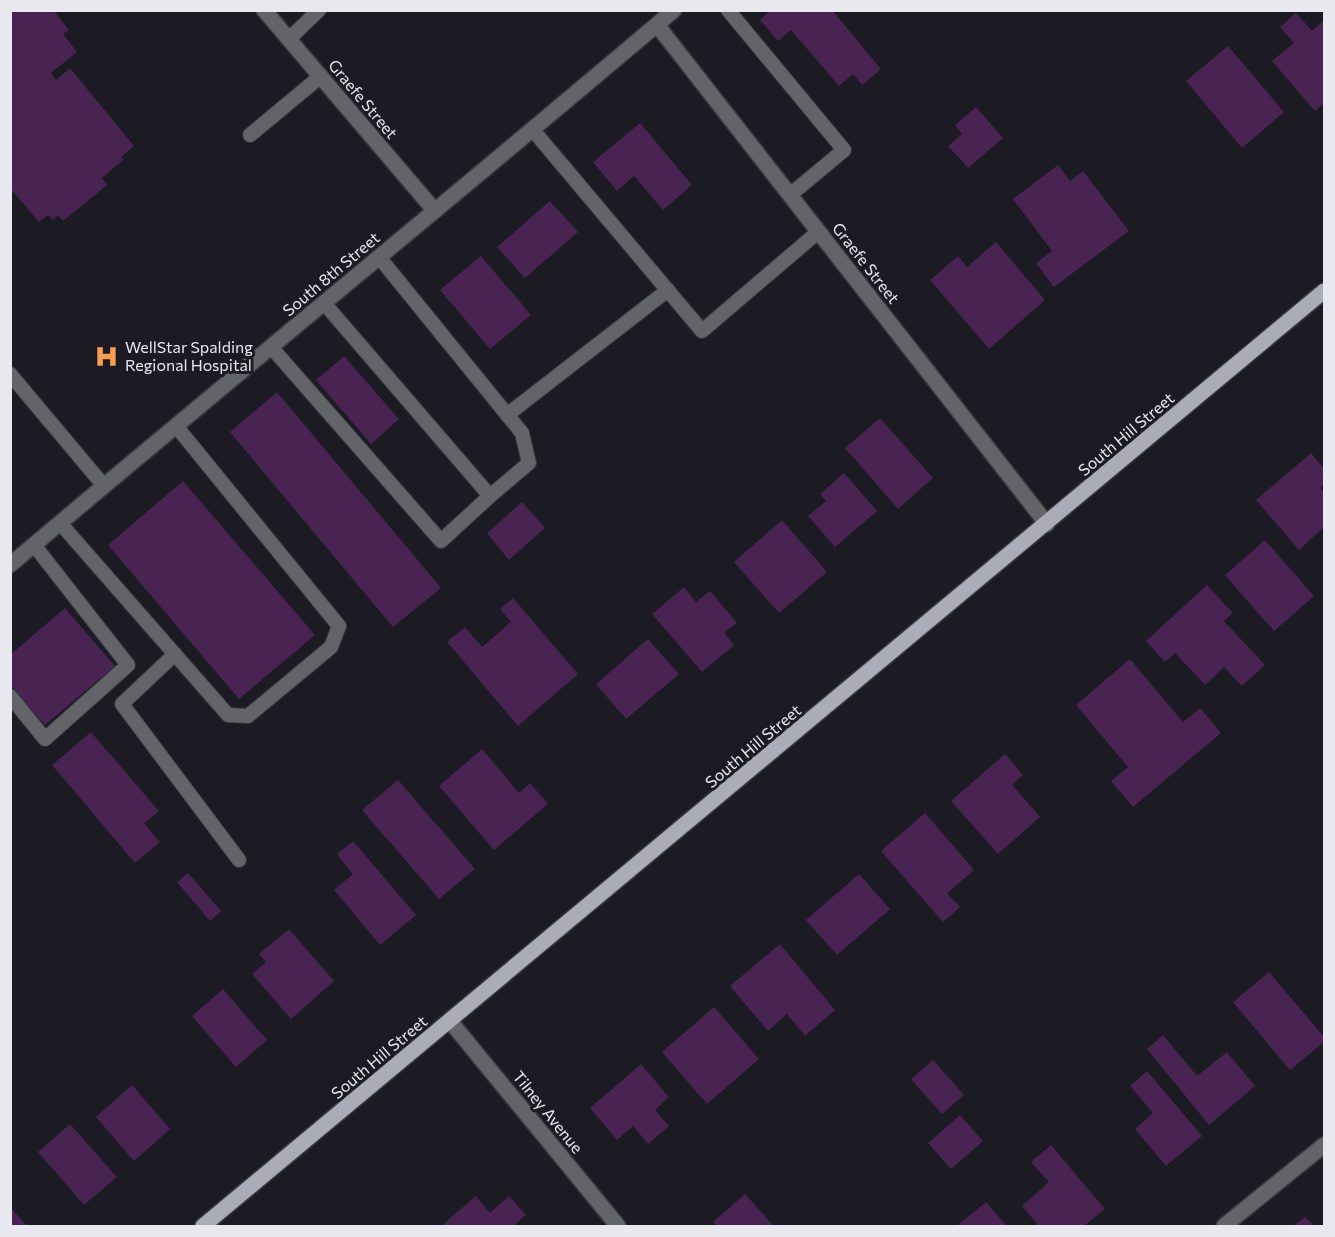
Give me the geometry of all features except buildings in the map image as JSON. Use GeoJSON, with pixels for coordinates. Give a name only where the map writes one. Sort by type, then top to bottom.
{"type":"FeatureCollection","features":[{"type":"Feature","properties":{"kind":"main road","name":"South Hill Street"},"geometry":{"type":"LineString","coordinates":[[203,1227],[1324,291]]}},
{"type":"Feature","properties":{"kind":"street","name":"Graefe Street"},"geometry":{"type":"LineString","coordinates":[[264,10],[435,211]]}},
{"type":"Feature","properties":{"kind":"street","name":"South 8th Street"},"geometry":{"type":"LineString","coordinates":[[10,565],[674,10]]}},
{"type":"Feature","properties":{"kind":"street","name":"Graefe Street"},"geometry":{"type":"LineString","coordinates":[[657,25],[1047,524]]}},
{"type":"Feature","properties":{"kind":"street","name":"Tilney Avenue"},"geometry":{"type":"LineString","coordinates":[[450,1021],[618,1227]]}},
{"type":"Feature","properties":{"kind":"street"},"geometry":{"type":"LineString","coordinates":[[1224,1227],[1324,1146]]}},
{"type":"Feature","properties":{"kind":"lane"},"geometry":{"type":"LineString","coordinates":[[289,39],[319,10]]}},
{"type":"Feature","properties":{"kind":"lane"},"geometry":{"type":"LineString","coordinates":[[728,10],[844,150],[790,195]]}},
{"type":"Feature","properties":{"kind":"lane"},"geometry":{"type":"LineString","coordinates":[[250,135],[321,76]]}},
{"type":"Feature","properties":{"kind":"lane"},"geometry":{"type":"LineString","coordinates":[[532,129],[702,331],[818,232]]}},
{"type":"Feature","properties":{"kind":"lane"},"geometry":{"type":"LineString","coordinates":[[271,347],[441,541],[529,463],[522,434],[379,257]]}},
{"type":"Feature","properties":{"kind":"lane"},"geometry":{"type":"LineString","coordinates":[[507,415],[668,290]]}},
{"type":"Feature","properties":{"kind":"lane"},"geometry":{"type":"LineString","coordinates":[[324,303],[490,496]]}},
{"type":"Feature","properties":{"kind":"lane"},"geometry":{"type":"LineString","coordinates":[[10,374],[104,486]]}},
{"type":"Feature","properties":{"kind":"lane"},"geometry":{"type":"LineString","coordinates":[[60,523],[228,715],[248,716],[332,646],[339,626],[176,426]]}},
{"type":"Feature","properties":{"kind":"lane"},"geometry":{"type":"LineString","coordinates":[[10,696],[45,739],[128,665],[34,544]]}},
{"type":"Feature","properties":{"kind":"lane"},"geometry":{"type":"LineString","coordinates":[[175,654],[122,704],[239,860]]}},
{"type":"Feature","properties":{"kind":"place","name":"WellStar Spalding Regional Hospital"},"geometry":{"type":"Point","coordinates":[107,356]}}]}
